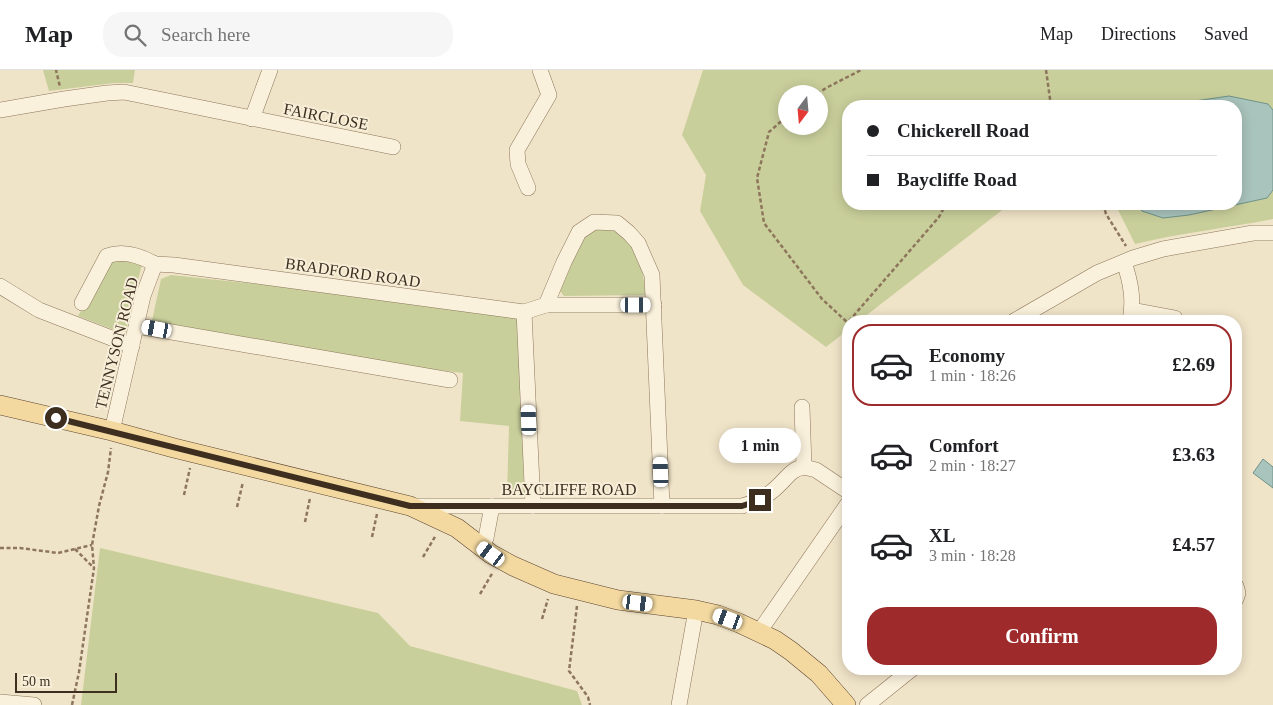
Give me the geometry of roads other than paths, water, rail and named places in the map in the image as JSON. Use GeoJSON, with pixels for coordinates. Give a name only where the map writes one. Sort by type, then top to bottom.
{"type":"FeatureCollection","features":[{"type":"Feature","properties":{"kind":"main road"},"geometry":{"type":"LineString","coordinates":[[0,406],[112,431],[246,466],[381,497],[410,506],[444,521],[501,560],[528,574],[554,584],[618,600],[696,610],[718,615],[759,632],[805,661],[831,686],[846,705]]}},
{"type":"Feature","properties":{"kind":"street"},"geometry":{"type":"LineString","coordinates":[[252,119],[270,70]]}},
{"type":"Feature","properties":{"kind":"street"},"geometry":{"type":"LineString","coordinates":[[528,188],[518,164],[517,150],[549,95],[540,70]]}},
{"type":"Feature","properties":{"kind":"street","name":"FAIRCLOSE"},"geometry":{"type":"LineString","coordinates":[[0,110],[64,98],[107,92],[124,92],[393,147]]}},
{"type":"Feature","properties":{"kind":"street"},"geometry":{"type":"LineString","coordinates":[[546,305],[579,232],[594,222],[618,223],[638,243],[652,275],[662,506]]}},
{"type":"Feature","properties":{"kind":"street"},"geometry":{"type":"LineString","coordinates":[[1024,315],[1097,273],[1128,260],[1163,249],[1253,233],[1273,233]]}},
{"type":"Feature","properties":{"kind":"street","name":"BRADFORD ROAD"},"geometry":{"type":"LineString","coordinates":[[82,303],[107,256],[116,252],[144,257],[155,264],[184,266],[524,312],[546,305],[654,305]]}},
{"type":"Feature","properties":{"kind":"street"},"geometry":{"type":"LineString","coordinates":[[1128,260],[1133,296],[1131,315]]}},
{"type":"Feature","properties":{"kind":"street","name":"TENNYSON ROAD"},"geometry":{"type":"LineString","coordinates":[[112,431],[144,296],[155,264]]}},
{"type":"Feature","properties":{"kind":"street"},"geometry":{"type":"LineString","coordinates":[[0,286],[39,310],[132,346]]}},
{"type":"Feature","properties":{"kind":"street"},"geometry":{"type":"LineString","coordinates":[[524,312],[533,506]]}},
{"type":"Feature","properties":{"kind":"street"},"geometry":{"type":"LineString","coordinates":[[137,326],[450,380]]}},
{"type":"Feature","properties":{"kind":"street"},"geometry":{"type":"LineString","coordinates":[[802,407],[804,467],[816,470],[842,487]]}},
{"type":"Feature","properties":{"kind":"street","name":"BAYCLIFFE ROAD"},"geometry":{"type":"LineString","coordinates":[[410,506],[729,506],[752,503],[773,491],[794,469],[804,467]]}},
{"type":"Feature","properties":{"kind":"street"},"geometry":{"type":"LineString","coordinates":[[481,546],[486,538],[492,506]]}},
{"type":"Feature","properties":{"kind":"street"},"geometry":{"type":"LineString","coordinates":[[759,632],[842,512]]}},
{"type":"Feature","properties":{"kind":"street"},"geometry":{"type":"LineString","coordinates":[[679,705],[696,610]]}},
{"type":"Feature","properties":{"kind":"street"},"geometry":{"type":"LineString","coordinates":[[867,705],[904,675]]}},
{"type":"Feature","properties":{"kind":"street"},"geometry":{"type":"LineString","coordinates":[[1,703],[34,705]]}},
{"type":"Feature","properties":{"kind":"water"},"geometry":{"type":"Polygon","coordinates":[[[1229,96],[1268,104],[1273,110],[1273,190],[1267,198],[1242,203],[1242,100],[1202,100],[1229,96]]]}},
{"type":"Feature","properties":{"kind":"water"},"geometry":{"type":"Polygon","coordinates":[[[1141,210],[1212,210],[1163,218],[1141,210]]]}},
{"type":"Feature","properties":{"kind":"water"},"geometry":{"type":"Polygon","coordinates":[[[1263,459],[1273,467],[1273,488],[1253,473],[1263,459]]]}}]}
